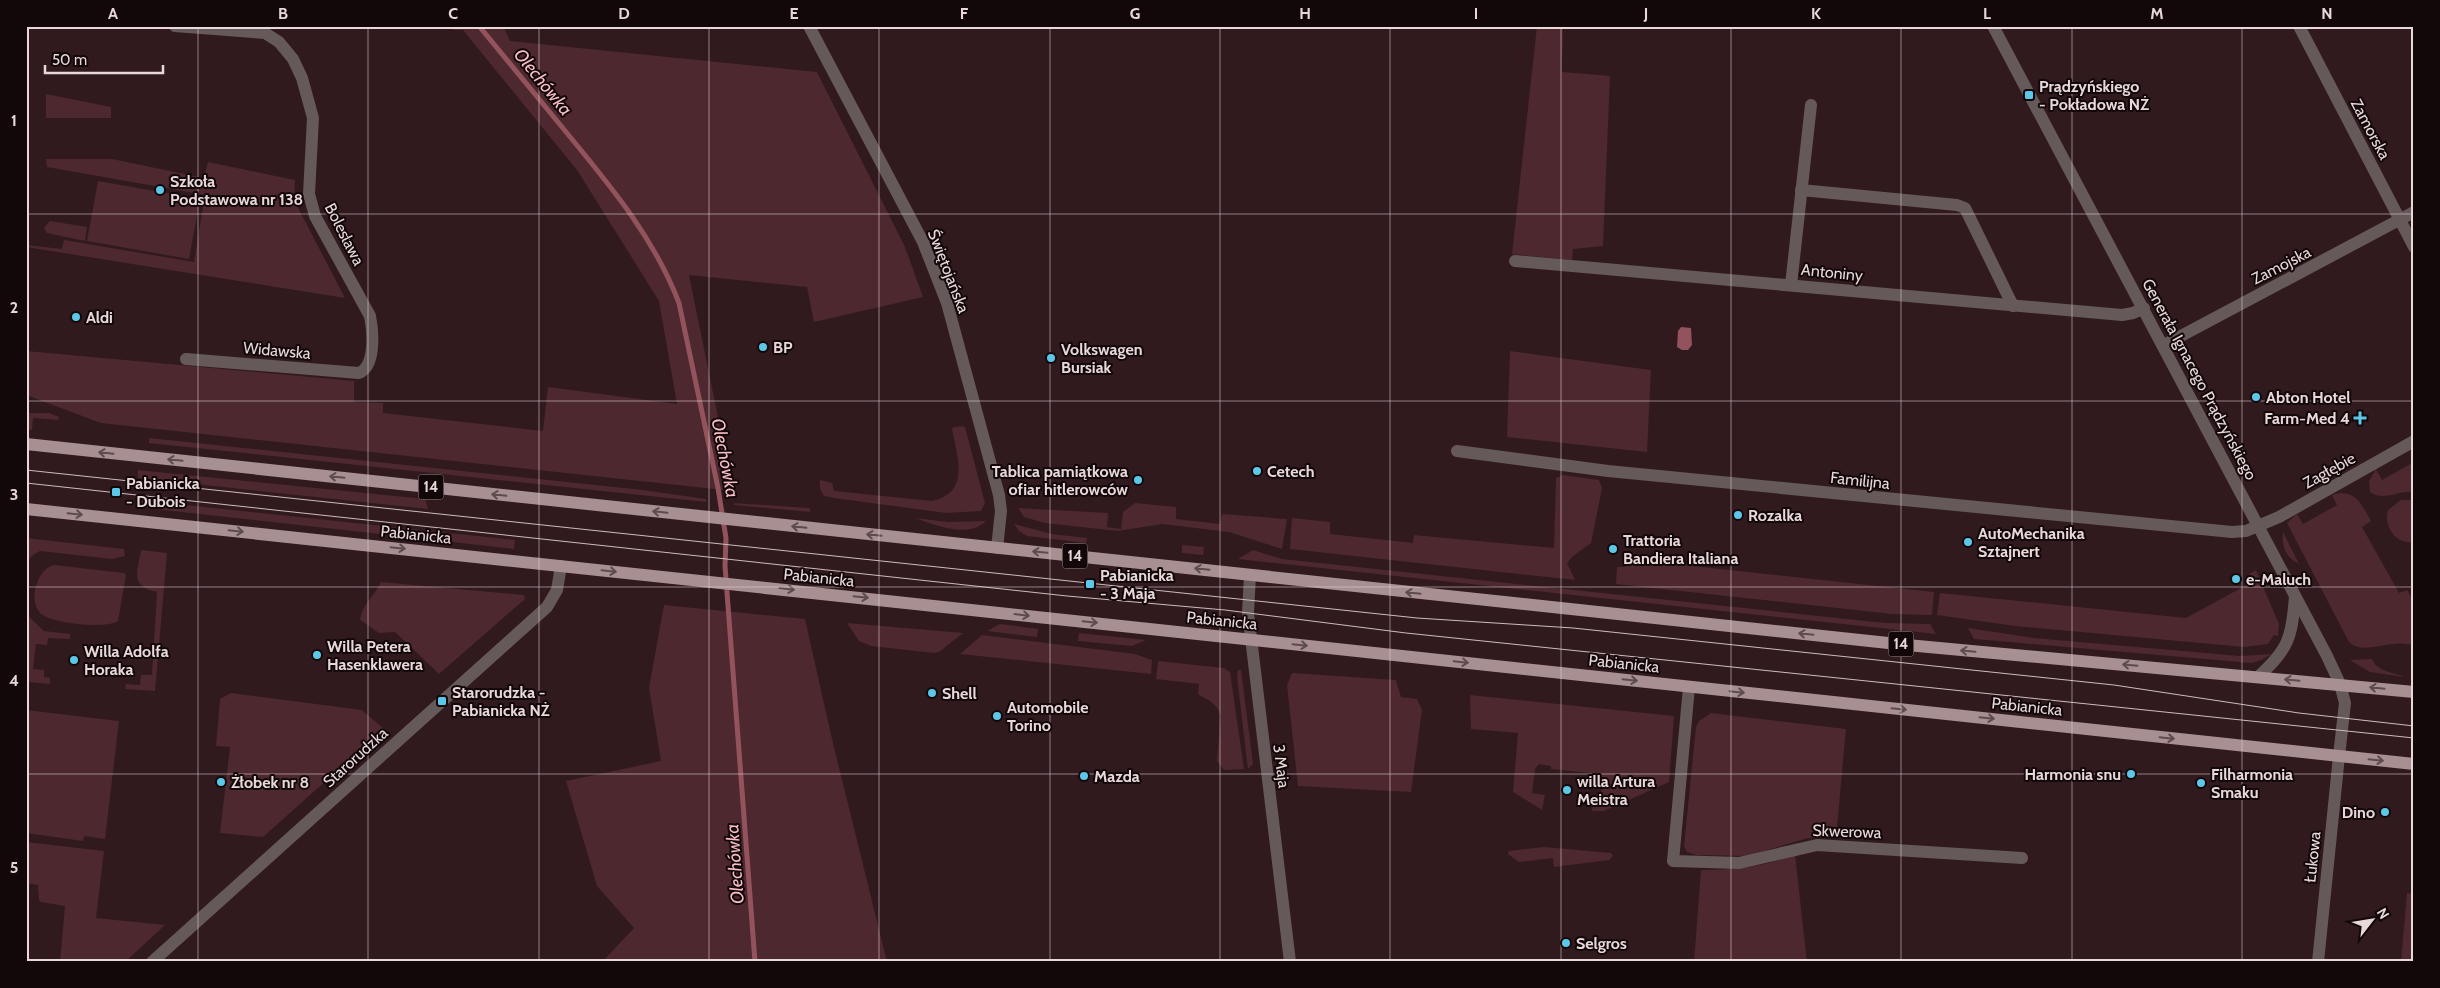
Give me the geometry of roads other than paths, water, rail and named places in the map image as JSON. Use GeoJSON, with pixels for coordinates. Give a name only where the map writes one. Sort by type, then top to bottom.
{"type":"FeatureCollection","features":[{"type":"Feature","properties":{"kind":"main road","name":"14"},"geometry":{"type":"LineString","coordinates":[[26,444],[1907,645],[2414,692]]}},
{"type":"Feature","properties":{"kind":"main road","name":"Pabianicka"},"geometry":{"type":"LineString","coordinates":[[26,509],[2414,764]]}},
{"type":"Feature","properties":{"kind":"street","name":"Bolesława"},"geometry":{"type":"LineString","coordinates":[[175,26],[264,33],[279,42],[293,59],[302,78],[313,118],[309,194],[315,216],[370,316],[372,328],[369,364],[364,371]]}},
{"type":"Feature","properties":{"kind":"street","name":"Świętojańska"},"geometry":{"type":"LineString","coordinates":[[809,26],[922,242],[938,278],[1001,504],[997,548]]}},
{"type":"Feature","properties":{"kind":"street","name":"Generała Ignacego Prądzyńskiego"},"geometry":{"type":"LineString","coordinates":[[1993,26],[2164,345],[2340,684],[2345,703],[2339,756]]}},
{"type":"Feature","properties":{"kind":"street","name":"Zamorska"},"geometry":{"type":"LineString","coordinates":[[2299,26],[2414,247]]}},
{"type":"Feature","properties":{"kind":"street"},"geometry":{"type":"LineString","coordinates":[[1791,285],[1811,105]]}},
{"type":"Feature","properties":{"kind":"street"},"geometry":{"type":"LineString","coordinates":[[1801,190],[1957,205],[1965,208],[2013,306]]}},
{"type":"Feature","properties":{"kind":"street","name":"Zamojska"},"geometry":{"type":"LineString","coordinates":[[2164,345],[2414,212]]}},
{"type":"Feature","properties":{"kind":"street","name":"Antoniny"},"geometry":{"type":"LineString","coordinates":[[1515,261],[2122,315],[2144,308]]}},
{"type":"Feature","properties":{"kind":"street","name":"Widawska"},"geometry":{"type":"LineString","coordinates":[[186,359],[359,373],[364,371]]}},
{"type":"Feature","properties":{"kind":"street","name":"Zagłębie"},"geometry":{"type":"LineString","coordinates":[[2259,526],[2414,441]]}},
{"type":"Feature","properties":{"kind":"street","name":"Familijna"},"geometry":{"type":"LineString","coordinates":[[1457,451],[1608,471],[2162,527],[2232,532],[2246,531],[2259,526]]}},
{"type":"Feature","properties":{"kind":"street","name":"Starorudzka"},"geometry":{"type":"LineString","coordinates":[[152,962],[547,607],[557,590],[561,566]]}},
{"type":"Feature","properties":{"kind":"street","name":"3 Maja"},"geometry":{"type":"LineString","coordinates":[[1250,575],[1248,607],[1251,640],[1290,962]]}},
{"type":"Feature","properties":{"kind":"street"},"geometry":{"type":"LineString","coordinates":[[2258,677],[2273,664],[2288,644],[2294,618],[2295,596]]}},
{"type":"Feature","properties":{"kind":"street","name":"Skwerowa"},"geometry":{"type":"LineString","coordinates":[[1689,687],[1673,861],[1739,863],[1817,845],[2022,858]]}},
{"type":"Feature","properties":{"kind":"street","name":"Łukowa"},"geometry":{"type":"LineString","coordinates":[[2318,962],[2339,756]]}},
{"type":"Feature","properties":{"kind":"waterway","name":"Olechówka"},"geometry":{"type":"LineString","coordinates":[[479,26],[587,157],[632,216],[658,258],[679,303],[718,488],[726,538],[725,566],[755,962]]}},
{"type":"Feature","properties":{"kind":"tram line"},"geometry":{"type":"LineString","coordinates":[[26,470],[1417,618],[1573,628],[2114,685],[2299,713],[2414,726]]}},
{"type":"Feature","properties":{"kind":"tram line"},"geometry":{"type":"LineString","coordinates":[[26,483],[1067,596],[1225,610],[1406,633],[2414,738]]}},
{"type":"Feature","properties":{"kind":"place","name":"Prądzyńskiego - Pokładowa NŻ"},"geometry":{"type":"Point","coordinates":[2029,95]}},
{"type":"Feature","properties":{"kind":"place","name":"Szkoła Podstawowa nr 138"},"geometry":{"type":"Point","coordinates":[160,190]}},
{"type":"Feature","properties":{"kind":"place","name":"Aldi"},"geometry":{"type":"Point","coordinates":[76,317]}},
{"type":"Feature","properties":{"kind":"place","name":"BP"},"geometry":{"type":"Point","coordinates":[763,347]}},
{"type":"Feature","properties":{"kind":"place","name":"Volkswagen Bursiak"},"geometry":{"type":"Point","coordinates":[1051,358]}},
{"type":"Feature","properties":{"kind":"place","name":"Abton Hotel"},"geometry":{"type":"Point","coordinates":[2256,397]}},
{"type":"Feature","properties":{"kind":"place","name":"Farm-Med 4"},"geometry":{"type":"Point","coordinates":[2360,418]}},
{"type":"Feature","properties":{"kind":"place","name":"Cetech"},"geometry":{"type":"Point","coordinates":[1257,471]}},
{"type":"Feature","properties":{"kind":"place","name":"Tablica pamiątkowa ofiar hitlerowców"},"geometry":{"type":"Point","coordinates":[1138,480]}},
{"type":"Feature","properties":{"kind":"place","name":"Pabianicka - Dubois"},"geometry":{"type":"Point","coordinates":[116,492]}},
{"type":"Feature","properties":{"kind":"place","name":"Rozalka"},"geometry":{"type":"Point","coordinates":[1738,515]}},
{"type":"Feature","properties":{"kind":"place","name":"AutoMechanika Sztajnert"},"geometry":{"type":"Point","coordinates":[1968,542]}},
{"type":"Feature","properties":{"kind":"place","name":"Trattoria Bandiera Italiana"},"geometry":{"type":"Point","coordinates":[1613,549]}},
{"type":"Feature","properties":{"kind":"place","name":"e-Maluch"},"geometry":{"type":"Point","coordinates":[2236,579]}},
{"type":"Feature","properties":{"kind":"place","name":"Pabianicka - 3 Maja"},"geometry":{"type":"Point","coordinates":[1090,584]}},
{"type":"Feature","properties":{"kind":"place","name":"Willa Petera Hasenklawera"},"geometry":{"type":"Point","coordinates":[317,655]}},
{"type":"Feature","properties":{"kind":"place","name":"Willa Adolfa Horaka"},"geometry":{"type":"Point","coordinates":[74,660]}},
{"type":"Feature","properties":{"kind":"place","name":"Shell"},"geometry":{"type":"Point","coordinates":[932,693]}},
{"type":"Feature","properties":{"kind":"place","name":"Starorudzka - Pabianicka NŻ"},"geometry":{"type":"Point","coordinates":[442,701]}},
{"type":"Feature","properties":{"kind":"place","name":"Automobile Torino"},"geometry":{"type":"Point","coordinates":[997,716]}},
{"type":"Feature","properties":{"kind":"place","name":"Harmonia snu"},"geometry":{"type":"Point","coordinates":[2131,774]}},
{"type":"Feature","properties":{"kind":"place","name":"Mazda"},"geometry":{"type":"Point","coordinates":[1084,776]}},
{"type":"Feature","properties":{"kind":"place","name":"Żłobek nr 8"},"geometry":{"type":"Point","coordinates":[221,782]}},
{"type":"Feature","properties":{"kind":"place","name":"Filharmonia Smaku"},"geometry":{"type":"Point","coordinates":[2201,783]}},
{"type":"Feature","properties":{"kind":"place","name":"willa Artura Meistra"},"geometry":{"type":"Point","coordinates":[1567,790]}},
{"type":"Feature","properties":{"kind":"place","name":"Dino"},"geometry":{"type":"Point","coordinates":[2385,812]}},
{"type":"Feature","properties":{"kind":"place","name":"Selgros"},"geometry":{"type":"Point","coordinates":[1566,943]}}]}
